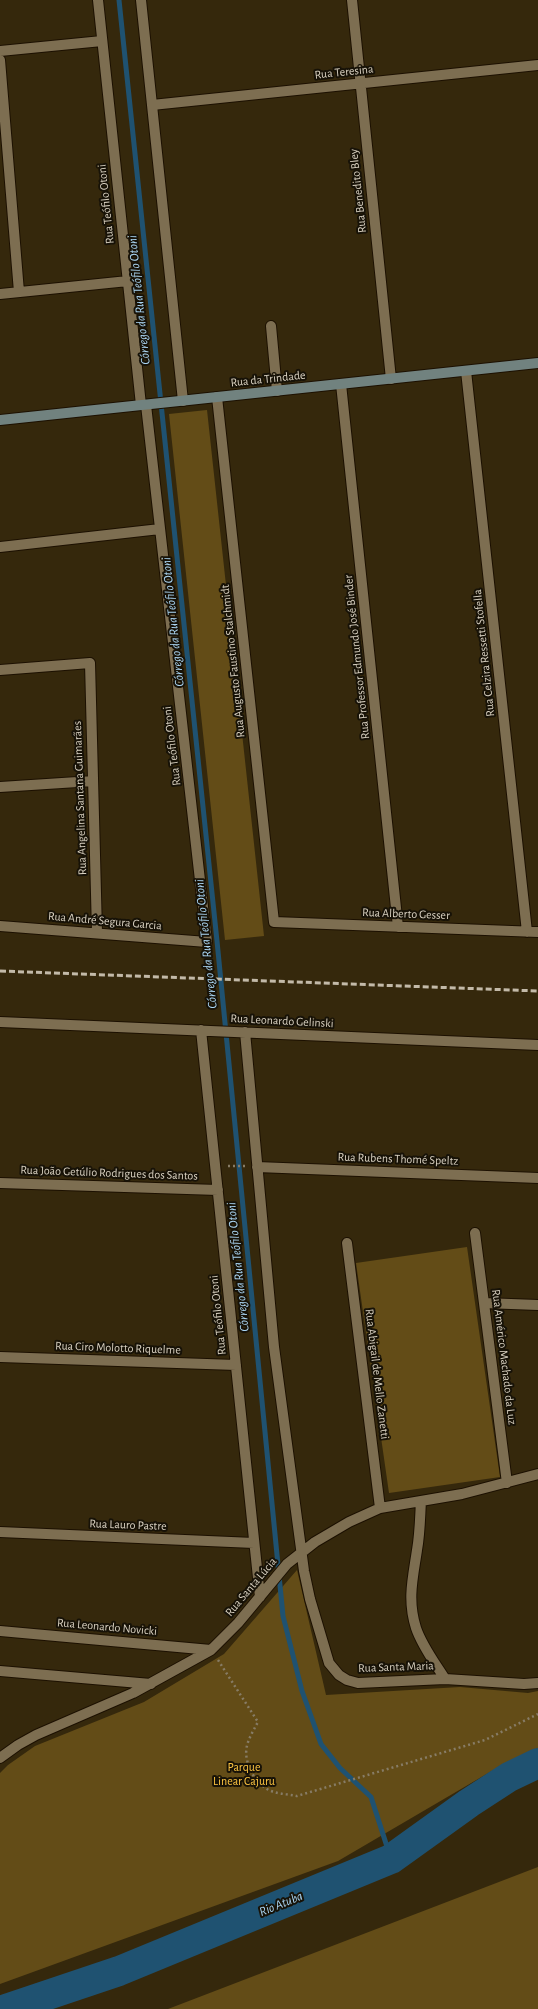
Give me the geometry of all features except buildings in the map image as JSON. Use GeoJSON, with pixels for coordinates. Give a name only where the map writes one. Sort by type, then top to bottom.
{"type":"FeatureCollection","features":[{"type":"Feature","properties":{"kind":"main road","name":"Rua da Trindade"},"geometry":{"type":"LineString","coordinates":[[0,420],[538,363]]}},
{"type":"Feature","properties":{"kind":"street","name":"Rua Teófilo Otoni"},"geometry":{"type":"LineString","coordinates":[[98,0],[128,281],[160,529],[207,942]]}},
{"type":"Feature","properties":{"kind":"street"},"geometry":{"type":"LineString","coordinates":[[141,0],[183,401]]}},
{"type":"Feature","properties":{"kind":"street","name":"Rua Benedito Bley"},"geometry":{"type":"LineString","coordinates":[[352,0],[391,379]]}},
{"type":"Feature","properties":{"kind":"street"},"geometry":{"type":"LineString","coordinates":[[0,51],[102,41]]}},
{"type":"Feature","properties":{"kind":"street"},"geometry":{"type":"LineString","coordinates":[[0,60],[20,292]]}},
{"type":"Feature","properties":{"kind":"street","name":"Rua Teresina"},"geometry":{"type":"LineString","coordinates":[[152,105],[538,65]]}},
{"type":"Feature","properties":{"kind":"street"},"geometry":{"type":"LineString","coordinates":[[0,294],[128,281]]}},
{"type":"Feature","properties":{"kind":"street"},"geometry":{"type":"LineString","coordinates":[[271,326],[278,391]]}},
{"type":"Feature","properties":{"kind":"street","name":"Rua Celzira Ressetti Stofella"},"geometry":{"type":"LineString","coordinates":[[466,371],[527,932]]}},
{"type":"Feature","properties":{"kind":"street","name":"Rua Professor Edmundo José Binder"},"geometry":{"type":"LineString","coordinates":[[341,384],[398,927]]}},
{"type":"Feature","properties":{"kind":"street","name":"Rua Augusto Faustino Stalchmidt"},"geometry":{"type":"LineString","coordinates":[[218,397],[274,922]]}},
{"type":"Feature","properties":{"kind":"street"},"geometry":{"type":"LineString","coordinates":[[0,547],[160,529]]}},
{"type":"Feature","properties":{"kind":"street","name":"Rua Angelina Santana Guimarães"},"geometry":{"type":"LineString","coordinates":[[0,670],[90,663],[97,932]]}},
{"type":"Feature","properties":{"kind":"street"},"geometry":{"type":"LineString","coordinates":[[0,787],[93,781]]}},
{"type":"Feature","properties":{"kind":"street","name":"Rua Alberto Gesser"},"geometry":{"type":"LineString","coordinates":[[274,922],[538,932]]}},
{"type":"Feature","properties":{"kind":"street","name":"Rua André Segura Garcia"},"geometry":{"type":"LineString","coordinates":[[0,926],[97,932],[207,942]]}},
{"type":"Feature","properties":{"kind":"street","name":"Rua Leonardo Gelinski"},"geometry":{"type":"LineString","coordinates":[[0,1022],[538,1045]]}},
{"type":"Feature","properties":{"kind":"street","name":"Rua Teófilo Otoni"},"geometry":{"type":"LineString","coordinates":[[205,1030],[215,1165],[260,1597]]}},
{"type":"Feature","properties":{"kind":"street"},"geometry":{"type":"LineString","coordinates":[[245,1032],[280,1394],[302,1551]]}},
{"type":"Feature","properties":{"kind":"street","name":"Rua Rubens Thomé Speltz"},"geometry":{"type":"LineString","coordinates":[[257,1167],[538,1178]]}},
{"type":"Feature","properties":{"kind":"street","name":"Rua João Getúlio Rodrigues dos Santos"},"geometry":{"type":"LineString","coordinates":[[0,1183],[218,1190]]}},
{"type":"Feature","properties":{"kind":"street","name":"Rua Américo Machado da Luz"},"geometry":{"type":"LineString","coordinates":[[475,1233],[507,1483]]}},
{"type":"Feature","properties":{"kind":"street","name":"Rua Abigail de Mello Zanetti"},"geometry":{"type":"LineString","coordinates":[[347,1243],[380,1508]]}},
{"type":"Feature","properties":{"kind":"street"},"geometry":{"type":"LineString","coordinates":[[484,1303],[538,1305]]}},
{"type":"Feature","properties":{"kind":"street","name":"Rua Ciro Molotto Riquelme"},"geometry":{"type":"LineString","coordinates":[[0,1357],[236,1365]]}},
{"type":"Feature","properties":{"kind":"street","name":"Rua Santa Lúcia"},"geometry":{"type":"LineString","coordinates":[[0,1758],[18,1745],[36,1735],[151,1684],[211,1650],[260,1597],[273,1578],[302,1551],[332,1531],[380,1508],[456,1495],[538,1474]]}},
{"type":"Feature","properties":{"kind":"street"},"geometry":{"type":"LineString","coordinates":[[421,1501],[419,1533],[410,1588],[412,1610],[416,1629],[423,1644],[445,1679]]}},
{"type":"Feature","properties":{"kind":"street","name":"Rua Lauro Pastre"},"geometry":{"type":"LineString","coordinates":[[0,1532],[254,1543]]}},
{"type":"Feature","properties":{"kind":"street","name":"Rua Santa Maria"},"geometry":{"type":"LineString","coordinates":[[302,1551],[310,1599],[329,1663],[339,1675],[347,1680],[358,1683],[445,1679],[524,1684],[538,1683]]}},
{"type":"Feature","properties":{"kind":"street","name":"Rua Leonardo Novicki"},"geometry":{"type":"LineString","coordinates":[[0,1631],[211,1650]]}},
{"type":"Feature","properties":{"kind":"street"},"geometry":{"type":"LineString","coordinates":[[0,1671],[151,1684]]}},
{"type":"Feature","properties":{"kind":"path"},"geometry":{"type":"LineString","coordinates":[[215,1165],[257,1167]]}},
{"type":"Feature","properties":{"kind":"path"},"geometry":{"type":"LineString","coordinates":[[211,1650],[258,1722],[248,1739],[245,1760],[255,1778],[266,1789],[297,1796],[329,1785],[485,1740],[538,1714]]}},
{"type":"Feature","properties":{"kind":"green space"},"geometry":{"type":"Polygon","coordinates":[[[207,410],[264,936],[225,940],[169,414],[207,410]]]}},
{"type":"Feature","properties":{"kind":"green space"},"geometry":{"type":"Polygon","coordinates":[[[467,1247],[500,1477],[389,1493],[356,1263],[467,1247]]]}},
{"type":"Feature","properties":{"kind":"green space","name":"Parque Linear Cajuru"},"geometry":{"type":"Polygon","coordinates":[[[297,1570],[326,1695],[460,1687],[528,1693],[538,1691],[538,1748],[490,1772],[338,1861],[0,1984],[0,1773],[8,1765],[35,1746],[144,1702],[224,1654],[297,1570]]]}},
{"type":"Feature","properties":{"kind":"green space"},"geometry":{"type":"Polygon","coordinates":[[[538,1867],[538,2009],[168,2009],[538,1867]]]}},
{"type":"Feature","properties":{"kind":"waterway","name":"Córrego da Rua Teófilo Otoni"},"geometry":{"type":"LineString","coordinates":[[119,0],[217,941],[283,1616],[302,1691],[321,1744],[340,1768],[371,1797],[391,1859]]}},
{"type":"Feature","properties":{"kind":"waterway","name":"Rio Atuba"},"geometry":{"type":"LineString","coordinates":[[6,2009],[119,1971],[391,1859],[469,1803],[509,1777],[538,1763]]}},
{"type":"Feature","properties":{"kind":"railway"},"geometry":{"type":"LineString","coordinates":[[0,971],[538,991]]}}]}
